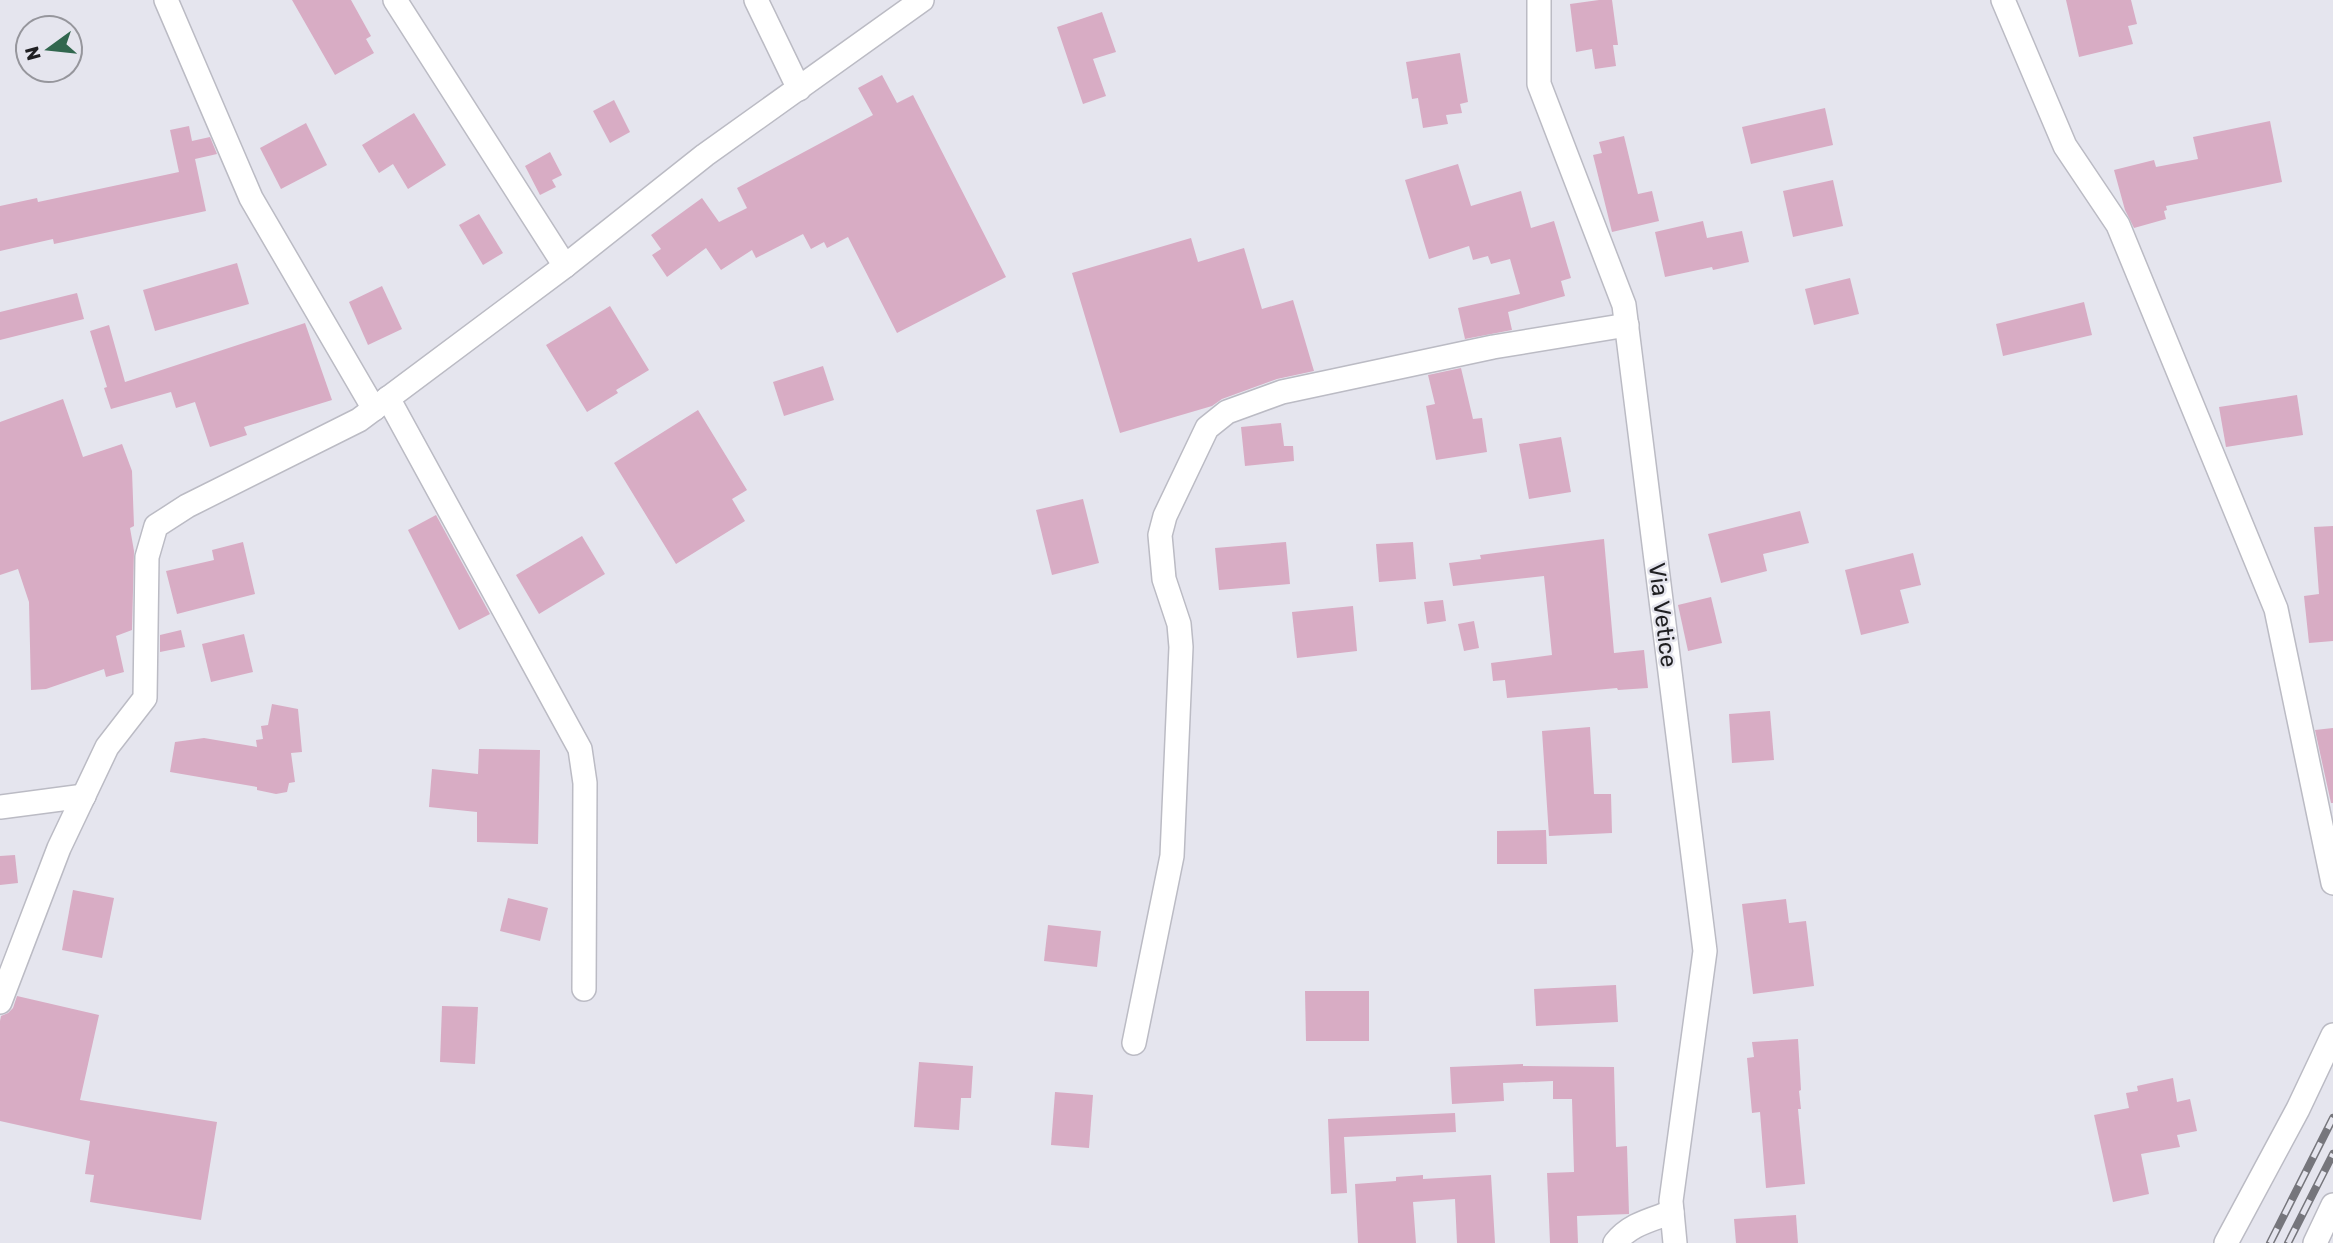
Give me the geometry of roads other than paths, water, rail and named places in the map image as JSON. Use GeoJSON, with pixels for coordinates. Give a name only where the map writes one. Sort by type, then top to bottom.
{"type":"FeatureCollection","features":[{"type":"Feature","properties":{"kind":"street"},"geometry":{"type":"LineString","coordinates":[[166,0],[251,198],[381,403],[580,749],[585,783],[584,989]]}},
{"type":"Feature","properties":{"kind":"street"},"geometry":{"type":"LineString","coordinates":[[395,0],[565,266]]}},
{"type":"Feature","properties":{"kind":"street"},"geometry":{"type":"LineString","coordinates":[[756,0],[799,89]]}},
{"type":"Feature","properties":{"kind":"street"},"geometry":{"type":"LineString","coordinates":[[0,1002],[59,848],[107,747],[145,698],[147,557],[156,526],[187,506],[359,420],[565,266],[705,155],[922,0]]}},
{"type":"Feature","properties":{"kind":"street","name":"Via Vetice"},"geometry":{"type":"LineString","coordinates":[[1538,0],[1539,84],[1625,305],[1705,951],[1671,1202],[1675,1243]]}},
{"type":"Feature","properties":{"kind":"street"},"geometry":{"type":"LineString","coordinates":[[2004,0],[2065,146],[2118,225],[2276,609],[2333,883]]}},
{"type":"Feature","properties":{"kind":"street"},"geometry":{"type":"LineString","coordinates":[[1134,1043],[1172,856],[1181,647],[1179,624],[1164,579],[1160,535],[1165,516],[1207,428],[1227,412],[1282,392],[1493,346],[1627,325]]}},
{"type":"Feature","properties":{"kind":"street"},"geometry":{"type":"LineString","coordinates":[[0,807],[84,796]]}},
{"type":"Feature","properties":{"kind":"street"},"geometry":{"type":"LineString","coordinates":[[2226,1243],[2298,1109],[2333,1035]]}},
{"type":"Feature","properties":{"kind":"street"},"geometry":{"type":"LineString","coordinates":[[2315,1243],[2333,1205]]}},
{"type":"Feature","properties":{"kind":"street"},"geometry":{"type":"LineString","coordinates":[[1615,1243],[1624,1232],[1672,1212]]}},
{"type":"Feature","properties":{"kind":"railway"},"geometry":{"type":"LineString","coordinates":[[2270,1243],[2333,1118]]}},
{"type":"Feature","properties":{"kind":"railway"},"geometry":{"type":"LineString","coordinates":[[2288,1243],[2333,1154]]}}]}
